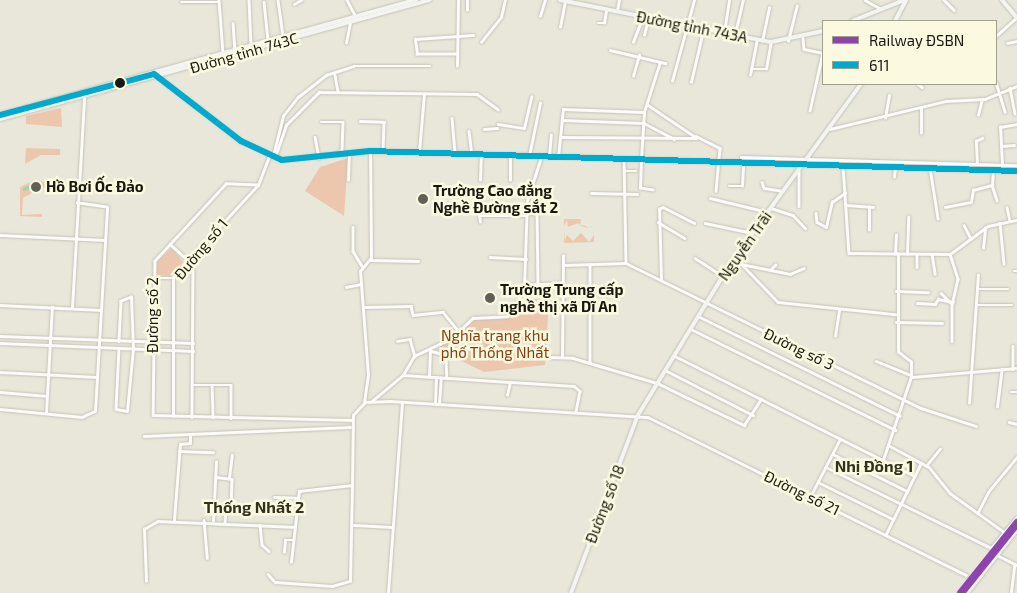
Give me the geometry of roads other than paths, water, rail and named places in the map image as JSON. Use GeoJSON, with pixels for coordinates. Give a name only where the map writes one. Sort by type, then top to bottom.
{"type":"FeatureCollection","features":[{"type":"Feature","properties":{"kind":"main road","name":"Đường tỉnh 743C"},"geometry":{"type":"LineString","coordinates":[[0,119],[416,0]]}},
{"type":"Feature","properties":{"kind":"main road","name":"Đường tỉnh 743C"},"geometry":{"type":"LineString","coordinates":[[83,95],[158,78],[430,0]]}},
{"type":"Feature","properties":{"kind":"main road","name":"Đường tỉnh 743A"},"geometry":{"type":"LineString","coordinates":[[562,0],[688,28],[771,42],[803,38],[822,31]]}},
{"type":"Feature","properties":{"kind":"main road"},"geometry":{"type":"LineString","coordinates":[[861,20],[905,0]]}},
{"type":"Feature","properties":{"kind":"main road"},"geometry":{"type":"LineString","coordinates":[[895,20],[905,0]]}},
{"type":"Feature","properties":{"kind":"main road"},"geometry":{"type":"LineString","coordinates":[[1002,0],[1016,16]]}},
{"type":"Feature","properties":{"kind":"main road"},"geometry":{"type":"LineString","coordinates":[[154,74],[217,124],[272,157],[320,158],[383,151],[743,164],[1017,170]]}},
{"type":"Feature","properties":{"kind":"main road","name":"Nguyễn Trãi"},"geometry":{"type":"LineString","coordinates":[[638,415],[735,257],[783,191],[805,165],[858,85]]}},
{"type":"Feature","properties":{"kind":"main road","name":"Đường tỉnh 743C"},"geometry":{"type":"LineString","coordinates":[[0,115],[17,113]]}},
{"type":"Feature","properties":{"kind":"main road","name":"Đường số 18"},"geometry":{"type":"LineString","coordinates":[[571,593],[638,415]]}},
{"type":"Feature","properties":{"kind":"main road"},"geometry":{"type":"LineString","coordinates":[[967,593],[1017,530]]}},
{"type":"Feature","properties":{"kind":"street"},"geometry":{"type":"LineString","coordinates":[[249,0],[251,47]]}},
{"type":"Feature","properties":{"kind":"street"},"geometry":{"type":"LineString","coordinates":[[278,0],[283,37]]}},
{"type":"Feature","properties":{"kind":"street"},"geometry":{"type":"LineString","coordinates":[[294,4],[301,0]]}},
{"type":"Feature","properties":{"kind":"street"},"geometry":{"type":"LineString","coordinates":[[347,0],[356,17]]}},
{"type":"Feature","properties":{"kind":"street"},"geometry":{"type":"LineString","coordinates":[[457,66],[458,0]]}},
{"type":"Feature","properties":{"kind":"street"},"geometry":{"type":"LineString","coordinates":[[466,10],[467,0]]}},
{"type":"Feature","properties":{"kind":"street"},"geometry":{"type":"LineString","coordinates":[[481,42],[501,17],[505,0]]}},
{"type":"Feature","properties":{"kind":"street"},"geometry":{"type":"LineString","coordinates":[[540,16],[545,0]]}},
{"type":"Feature","properties":{"kind":"street"},"geometry":{"type":"LineString","coordinates":[[560,27],[562,0]]}},
{"type":"Feature","properties":{"kind":"street"},"geometry":{"type":"LineString","coordinates":[[617,12],[619,0]]}},
{"type":"Feature","properties":{"kind":"street"},"geometry":{"type":"LineString","coordinates":[[672,81],[688,28],[694,0]]}},
{"type":"Feature","properties":{"kind":"street"},"geometry":{"type":"LineString","coordinates":[[723,33],[729,0]]}},
{"type":"Feature","properties":{"kind":"street"},"geometry":{"type":"LineString","coordinates":[[735,36],[743,0]]}},
{"type":"Feature","properties":{"kind":"street"},"geometry":{"type":"LineString","coordinates":[[864,0],[884,10]]}},
{"type":"Feature","properties":{"kind":"street"},"geometry":{"type":"LineString","coordinates":[[944,0],[954,10]]}},
{"type":"Feature","properties":{"kind":"street"},"geometry":{"type":"LineString","coordinates":[[181,2],[219,1],[224,54]]}},
{"type":"Feature","properties":{"kind":"street"},"geometry":{"type":"LineString","coordinates":[[264,2],[268,42]]}},
{"type":"Feature","properties":{"kind":"street"},"geometry":{"type":"LineString","coordinates":[[788,41],[797,6]]}},
{"type":"Feature","properties":{"kind":"street"},"geometry":{"type":"LineString","coordinates":[[750,75],[769,8]]}},
{"type":"Feature","properties":{"kind":"street"},"geometry":{"type":"LineString","coordinates":[[598,22],[604,23],[606,10]]}},
{"type":"Feature","properties":{"kind":"street"},"geometry":{"type":"LineString","coordinates":[[997,35],[1016,16]]}},
{"type":"Feature","properties":{"kind":"street"},"geometry":{"type":"LineString","coordinates":[[633,42],[642,18]]}},
{"type":"Feature","properties":{"kind":"street"},"geometry":{"type":"LineString","coordinates":[[644,34],[648,19]]}},
{"type":"Feature","properties":{"kind":"street"},"geometry":{"type":"LineString","coordinates":[[233,23],[235,51]]}},
{"type":"Feature","properties":{"kind":"street"},"geometry":{"type":"LineString","coordinates":[[346,44],[350,24]]}},
{"type":"Feature","properties":{"kind":"street"},"geometry":{"type":"LineString","coordinates":[[691,82],[703,31]]}},
{"type":"Feature","properties":{"kind":"street"},"geometry":{"type":"LineString","coordinates":[[456,54],[415,52],[415,39],[421,36],[473,35]]}},
{"type":"Feature","properties":{"kind":"street"},"geometry":{"type":"LineString","coordinates":[[803,38],[804,49],[822,53]]}},
{"type":"Feature","properties":{"kind":"street"},"geometry":{"type":"LineString","coordinates":[[1007,43],[1017,41]]}},
{"type":"Feature","properties":{"kind":"street"},"geometry":{"type":"LineString","coordinates":[[751,69],[766,69],[771,42]]}},
{"type":"Feature","properties":{"kind":"street"},"geometry":{"type":"LineString","coordinates":[[610,50],[639,55],[665,63]]}},
{"type":"Feature","properties":{"kind":"street"},"geometry":{"type":"LineString","coordinates":[[633,76],[639,55]]}},
{"type":"Feature","properties":{"kind":"street"},"geometry":{"type":"LineString","coordinates":[[810,111],[822,57]]}},
{"type":"Feature","properties":{"kind":"street"},"geometry":{"type":"LineString","coordinates":[[653,190],[640,188],[642,138],[644,112],[648,105],[660,62]]}},
{"type":"Feature","properties":{"kind":"street"},"geometry":{"type":"LineString","coordinates":[[272,157],[284,116],[298,97],[326,75],[354,66],[430,66]]}},
{"type":"Feature","properties":{"kind":"street"},"geometry":{"type":"LineString","coordinates":[[335,76],[338,92]]}},
{"type":"Feature","properties":{"kind":"street"},"geometry":{"type":"LineString","coordinates":[[1011,81],[1015,114]]}},
{"type":"Feature","properties":{"kind":"street"},"geometry":{"type":"LineString","coordinates":[[997,84],[1005,112]]}},
{"type":"Feature","properties":{"kind":"street"},"geometry":{"type":"LineString","coordinates":[[830,129],[966,98],[982,99],[1017,86]]}},
{"type":"Feature","properties":{"kind":"street"},"geometry":{"type":"LineString","coordinates":[[272,157],[280,134],[306,103],[319,92],[481,95],[498,109]]}},
{"type":"Feature","properties":{"kind":"street"},"geometry":{"type":"LineString","coordinates":[[418,152],[424,94]]}},
{"type":"Feature","properties":{"kind":"street"},"geometry":{"type":"LineString","coordinates":[[72,308],[83,95]]}},
{"type":"Feature","properties":{"kind":"street"},"geometry":{"type":"LineString","coordinates":[[884,118],[889,95]]}},
{"type":"Feature","properties":{"kind":"street"},"geometry":{"type":"LineString","coordinates":[[484,128],[497,126],[524,128],[531,97]]}},
{"type":"Feature","properties":{"kind":"street"},"geometry":{"type":"LineString","coordinates":[[978,115],[982,99]]}},
{"type":"Feature","properties":{"kind":"street"},"geometry":{"type":"LineString","coordinates":[[530,156],[540,103]]}},
{"type":"Feature","properties":{"kind":"street"},"geometry":{"type":"LineString","coordinates":[[648,105],[696,136],[720,148],[717,163],[716,191]]}},
{"type":"Feature","properties":{"kind":"street"},"geometry":{"type":"LineString","coordinates":[[921,108],[921,133]]}},
{"type":"Feature","properties":{"kind":"street"},"geometry":{"type":"LineString","coordinates":[[558,157],[563,109],[644,112]]}},
{"type":"Feature","properties":{"kind":"street"},"geometry":{"type":"LineString","coordinates":[[452,118],[455,153]]}},
{"type":"Feature","properties":{"kind":"street"},"geometry":{"type":"LineString","coordinates":[[562,120],[644,123],[675,140]]}},
{"type":"Feature","properties":{"kind":"street"},"geometry":{"type":"LineString","coordinates":[[360,121],[384,122],[383,151]]}},
{"type":"Feature","properties":{"kind":"street"},"geometry":{"type":"LineString","coordinates":[[321,122],[343,122],[342,155]]}},
{"type":"Feature","properties":{"kind":"street"},"geometry":{"type":"LineString","coordinates":[[1002,164],[1000,127],[1017,124]]}},
{"type":"Feature","properties":{"kind":"street"},"geometry":{"type":"LineString","coordinates":[[469,131],[472,154]]}},
{"type":"Feature","properties":{"kind":"street"},"geometry":{"type":"LineString","coordinates":[[549,157],[551,135]]}},
{"type":"Feature","properties":{"kind":"street"},"geometry":{"type":"LineString","coordinates":[[315,136],[320,158]]}},
{"type":"Feature","properties":{"kind":"street"},"geometry":{"type":"LineString","coordinates":[[561,137],[693,140],[696,136]]}},
{"type":"Feature","properties":{"kind":"street"},"geometry":{"type":"LineString","coordinates":[[977,163],[976,141],[982,138]]}},
{"type":"Feature","properties":{"kind":"street"},"geometry":{"type":"LineString","coordinates":[[1001,146],[1014,145]]}},
{"type":"Feature","properties":{"kind":"street"},"geometry":{"type":"LineString","coordinates":[[370,151],[370,260]]}},
{"type":"Feature","properties":{"kind":"street"},"geometry":{"type":"LineString","coordinates":[[348,180],[349,154]]}},
{"type":"Feature","properties":{"kind":"street"},"geometry":{"type":"LineString","coordinates":[[480,180],[481,154]]}},
{"type":"Feature","properties":{"kind":"street"},"geometry":{"type":"LineString","coordinates":[[510,155],[510,180]]}},
{"type":"Feature","properties":{"kind":"street","name":"Đường số 1"},"geometry":{"type":"LineString","coordinates":[[173,416],[173,278],[258,185],[272,157]]}},
{"type":"Feature","properties":{"kind":"street"},"geometry":{"type":"LineString","coordinates":[[372,401],[403,375],[415,356],[431,351],[459,332],[475,317],[510,314],[524,285],[527,215],[541,157]]}},
{"type":"Feature","properties":{"kind":"street"},"geometry":{"type":"LineString","coordinates":[[741,157],[1017,164]]}},
{"type":"Feature","properties":{"kind":"street"},"geometry":{"type":"LineString","coordinates":[[563,265],[590,266],[626,262],[624,159]]}},
{"type":"Feature","properties":{"kind":"street"},"geometry":{"type":"LineString","coordinates":[[730,186],[742,186],[743,164]]}},
{"type":"Feature","properties":{"kind":"street"},"geometry":{"type":"LineString","coordinates":[[843,166],[849,253],[950,254],[970,237],[985,228],[1017,220]]}},
{"type":"Feature","properties":{"kind":"street"},"geometry":{"type":"LineString","coordinates":[[894,177],[895,167]]}},
{"type":"Feature","properties":{"kind":"street"},"geometry":{"type":"LineString","coordinates":[[930,168],[938,218]]}},
{"type":"Feature","properties":{"kind":"street"},"geometry":{"type":"LineString","coordinates":[[993,170],[992,185],[997,200]]}},
{"type":"Feature","properties":{"kind":"street"},"geometry":{"type":"LineString","coordinates":[[624,171],[636,171]]}},
{"type":"Feature","properties":{"kind":"street"},"geometry":{"type":"LineString","coordinates":[[799,171],[799,206]]}},
{"type":"Feature","properties":{"kind":"street"},"geometry":{"type":"LineString","coordinates":[[762,182],[764,188],[783,191]]}},
{"type":"Feature","properties":{"kind":"street","name":"Đường số 2"},"geometry":{"type":"LineString","coordinates":[[173,416],[154,415],[152,278],[155,261],[226,184],[258,185]]}},
{"type":"Feature","properties":{"kind":"street"},"geometry":{"type":"LineString","coordinates":[[945,207],[972,202],[973,190],[992,185]]}},
{"type":"Feature","properties":{"kind":"street"},"geometry":{"type":"LineString","coordinates":[[591,193],[637,194]]}},
{"type":"Feature","properties":{"kind":"street"},"geometry":{"type":"LineString","coordinates":[[816,213],[817,222],[826,227],[832,202],[845,193]]}},
{"type":"Feature","properties":{"kind":"street"},"geometry":{"type":"LineString","coordinates":[[710,198],[793,215],[805,228]]}},
{"type":"Feature","properties":{"kind":"street"},"geometry":{"type":"LineString","coordinates":[[0,409],[46,414],[93,415],[107,207],[77,202]]}},
{"type":"Feature","properties":{"kind":"street"},"geometry":{"type":"LineString","coordinates":[[846,205],[871,207],[869,230]]}},
{"type":"Feature","properties":{"kind":"street"},"geometry":{"type":"LineString","coordinates":[[661,279],[658,222],[662,207],[694,223]]}},
{"type":"Feature","properties":{"kind":"street"},"geometry":{"type":"LineString","coordinates":[[1008,207],[1010,221]]}},
{"type":"Feature","properties":{"kind":"street"},"geometry":{"type":"LineString","coordinates":[[538,212],[538,283]]}},
{"type":"Feature","properties":{"kind":"street"},"geometry":{"type":"LineString","coordinates":[[480,222],[479,216],[527,215],[544,212]]}},
{"type":"Feature","properties":{"kind":"street"},"geometry":{"type":"LineString","coordinates":[[907,254],[908,217]]}},
{"type":"Feature","properties":{"kind":"street"},"geometry":{"type":"LineString","coordinates":[[658,222],[685,238]]}},
{"type":"Feature","properties":{"kind":"street"},"geometry":{"type":"LineString","coordinates":[[705,223],[752,234]]}},
{"type":"Feature","properties":{"kind":"street"},"geometry":{"type":"LineString","coordinates":[[1000,223],[1004,264]]}},
{"type":"Feature","properties":{"kind":"street"},"geometry":{"type":"LineString","coordinates":[[964,225],[970,237]]}},
{"type":"Feature","properties":{"kind":"street"},"geometry":{"type":"LineString","coordinates":[[268,574],[275,582],[332,586],[350,581],[354,526],[350,427],[351,420],[364,403],[368,375],[361,284],[362,266],[353,252],[353,227]]}},
{"type":"Feature","properties":{"kind":"street"},"geometry":{"type":"LineString","coordinates":[[983,248],[985,228]]}},
{"type":"Feature","properties":{"kind":"street"},"geometry":{"type":"LineString","coordinates":[[0,235],[105,240]]}},
{"type":"Feature","properties":{"kind":"street"},"geometry":{"type":"LineString","coordinates":[[883,460],[890,446],[906,400],[911,376],[911,362],[898,352],[895,314],[896,235]]}},
{"type":"Feature","properties":{"kind":"street"},"geometry":{"type":"LineString","coordinates":[[170,244],[192,265],[192,417]]}},
{"type":"Feature","properties":{"kind":"street"},"geometry":{"type":"LineString","coordinates":[[917,254],[917,266]]}},
{"type":"Feature","properties":{"kind":"street"},"geometry":{"type":"LineString","coordinates":[[932,254],[934,274]]}},
{"type":"Feature","properties":{"kind":"street"},"geometry":{"type":"LineString","coordinates":[[950,254],[958,276],[951,302],[952,341]]}},
{"type":"Feature","properties":{"kind":"street"},"geometry":{"type":"LineString","coordinates":[[562,357],[563,256]]}},
{"type":"Feature","properties":{"kind":"street"},"geometry":{"type":"LineString","coordinates":[[735,257],[778,302],[839,310],[895,314]]}},
{"type":"Feature","properties":{"kind":"street"},"geometry":{"type":"LineString","coordinates":[[490,258],[526,259]]}},
{"type":"Feature","properties":{"kind":"street"},"geometry":{"type":"LineString","coordinates":[[695,258],[723,276]]}},
{"type":"Feature","properties":{"kind":"street"},"geometry":{"type":"LineString","coordinates":[[362,266],[370,260],[418,261]]}},
{"type":"Feature","properties":{"kind":"street","name":"Đường số 3"},"geometry":{"type":"LineString","coordinates":[[626,262],[906,400],[976,426]]}},
{"type":"Feature","properties":{"kind":"street"},"geometry":{"type":"LineString","coordinates":[[741,264],[790,274],[804,268]]}},
{"type":"Feature","properties":{"kind":"street"},"geometry":{"type":"LineString","coordinates":[[771,269],[775,265]]}},
{"type":"Feature","properties":{"kind":"street"},"geometry":{"type":"LineString","coordinates":[[590,266],[590,363]]}},
{"type":"Feature","properties":{"kind":"street"},"geometry":{"type":"LineString","coordinates":[[969,403],[978,275]]}},
{"type":"Feature","properties":{"kind":"street"},"geometry":{"type":"LineString","coordinates":[[152,278],[173,278]]}},
{"type":"Feature","properties":{"kind":"street"},"geometry":{"type":"LineString","coordinates":[[524,285],[563,283]]}},
{"type":"Feature","properties":{"kind":"street"},"geometry":{"type":"LineString","coordinates":[[346,287],[361,284]]}},
{"type":"Feature","properties":{"kind":"street"},"geometry":{"type":"LineString","coordinates":[[978,289],[1008,289]]}},
{"type":"Feature","properties":{"kind":"street"},"geometry":{"type":"LineString","coordinates":[[896,292],[928,292]]}},
{"type":"Feature","properties":{"kind":"street"},"geometry":{"type":"LineString","coordinates":[[941,293],[951,302]]}},
{"type":"Feature","properties":{"kind":"street"},"geometry":{"type":"LineString","coordinates":[[119,341],[121,301],[131,297],[133,349],[130,406],[118,411],[119,348]]}},
{"type":"Feature","properties":{"kind":"street"},"geometry":{"type":"LineString","coordinates":[[917,302],[951,302]]}},
{"type":"Feature","properties":{"kind":"street"},"geometry":{"type":"LineString","coordinates":[[0,304],[101,310]]}},
{"type":"Feature","properties":{"kind":"street"},"geometry":{"type":"LineString","coordinates":[[977,305],[1012,305]]}},
{"type":"Feature","properties":{"kind":"street"},"geometry":{"type":"LineString","coordinates":[[363,307],[411,306],[413,315],[443,312],[459,332]]}},
{"type":"Feature","properties":{"kind":"street"},"geometry":{"type":"LineString","coordinates":[[46,414],[52,307]]}},
{"type":"Feature","properties":{"kind":"street"},"geometry":{"type":"LineString","coordinates":[[835,336],[839,310]]}},
{"type":"Feature","properties":{"kind":"street"},"geometry":{"type":"LineString","coordinates":[[698,316],[900,416]]}},
{"type":"Feature","properties":{"kind":"street"},"geometry":{"type":"LineString","coordinates":[[896,322],[942,323]]}},
{"type":"Feature","properties":{"kind":"street"},"geometry":{"type":"LineString","coordinates":[[690,328],[895,430]]}},
{"type":"Feature","properties":{"kind":"street"},"geometry":{"type":"LineString","coordinates":[[0,336],[193,343]]}},
{"type":"Feature","properties":{"kind":"street"},"geometry":{"type":"LineString","coordinates":[[397,341],[410,339],[415,356]]}},
{"type":"Feature","properties":{"kind":"street"},"geometry":{"type":"LineString","coordinates":[[0,343],[193,351]]}},
{"type":"Feature","properties":{"kind":"street"},"geometry":{"type":"LineString","coordinates":[[1013,346],[1013,369]]}},
{"type":"Feature","properties":{"kind":"street"},"geometry":{"type":"LineString","coordinates":[[429,377],[431,351]]}},
{"type":"Feature","properties":{"kind":"street"},"geometry":{"type":"LineString","coordinates":[[431,351],[446,355],[447,378]]}},
{"type":"Feature","properties":{"kind":"street"},"geometry":{"type":"LineString","coordinates":[[674,355],[915,476]]}},
{"type":"Feature","properties":{"kind":"street"},"geometry":{"type":"LineString","coordinates":[[549,357],[562,357],[590,363],[658,383],[744,426],[753,415],[761,399]]}},
{"type":"Feature","properties":{"kind":"street"},"geometry":{"type":"LineString","coordinates":[[876,361],[911,376],[1017,368]]}},
{"type":"Feature","properties":{"kind":"street"},"geometry":{"type":"LineString","coordinates":[[997,407],[1002,369]]}},
{"type":"Feature","properties":{"kind":"street"},"geometry":{"type":"LineString","coordinates":[[665,370],[753,415]]}},
{"type":"Feature","properties":{"kind":"street"},"geometry":{"type":"LineString","coordinates":[[0,372],[97,377]]}},
{"type":"Feature","properties":{"kind":"street"},"geometry":{"type":"LineString","coordinates":[[403,375],[578,387],[576,412]]}},
{"type":"Feature","properties":{"kind":"street"},"geometry":{"type":"LineString","coordinates":[[435,404],[436,378]]}},
{"type":"Feature","properties":{"kind":"street"},"geometry":{"type":"LineString","coordinates":[[439,404],[440,378]]}},
{"type":"Feature","properties":{"kind":"street"},"geometry":{"type":"LineString","coordinates":[[507,395],[510,382]]}},
{"type":"Feature","properties":{"kind":"street"},"geometry":{"type":"LineString","coordinates":[[193,385],[231,386],[231,418]]}},
{"type":"Feature","properties":{"kind":"street"},"geometry":{"type":"LineString","coordinates":[[212,385],[213,417]]}},
{"type":"Feature","properties":{"kind":"street"},"geometry":{"type":"LineString","coordinates":[[0,392],[47,396]]}},
{"type":"Feature","properties":{"kind":"street"},"geometry":{"type":"LineString","coordinates":[[1011,392],[1017,392]]}},
{"type":"Feature","properties":{"kind":"street"},"geometry":{"type":"LineString","coordinates":[[364,403],[372,401],[402,402],[638,415]]}},
{"type":"Feature","properties":{"kind":"street"},"geometry":{"type":"LineString","coordinates":[[388,593],[402,402]]}},
{"type":"Feature","properties":{"kind":"street","name":"Đường số 21"},"geometry":{"type":"LineString","coordinates":[[638,415],[966,574]]}},
{"type":"Feature","properties":{"kind":"street"},"geometry":{"type":"LineString","coordinates":[[173,416],[351,420]]}},
{"type":"Feature","properties":{"kind":"street"},"geometry":{"type":"LineString","coordinates":[[1009,422],[1017,424]]}},
{"type":"Feature","properties":{"kind":"street"},"geometry":{"type":"LineString","coordinates":[[144,436],[190,436],[350,427]]}},
{"type":"Feature","properties":{"kind":"street"},"geometry":{"type":"LineString","coordinates":[[174,520],[180,444],[190,443],[190,436]]}},
{"type":"Feature","properties":{"kind":"street"},"geometry":{"type":"LineString","coordinates":[[810,497],[840,439]]}},
{"type":"Feature","properties":{"kind":"street"},"geometry":{"type":"LineString","coordinates":[[890,446],[926,466],[950,493],[1012,537]]}},
{"type":"Feature","properties":{"kind":"street"},"geometry":{"type":"LineString","coordinates":[[926,466],[940,449]]}},
{"type":"Feature","properties":{"kind":"street"},"geometry":{"type":"LineString","coordinates":[[179,451],[213,452]]}},
{"type":"Feature","properties":{"kind":"street"},"geometry":{"type":"LineString","coordinates":[[833,454],[908,491]]}},
{"type":"Feature","properties":{"kind":"street"},"geometry":{"type":"LineString","coordinates":[[225,523],[226,511],[231,508],[229,478],[232,455]]}},
{"type":"Feature","properties":{"kind":"street"},"geometry":{"type":"LineString","coordinates":[[978,512],[988,492],[1017,457]]}},
{"type":"Feature","properties":{"kind":"street"},"geometry":{"type":"LineString","coordinates":[[213,521],[216,462]]}},
{"type":"Feature","properties":{"kind":"street"},"geometry":{"type":"LineString","coordinates":[[886,534],[921,463]]}},
{"type":"Feature","properties":{"kind":"street"},"geometry":{"type":"LineString","coordinates":[[826,467],[991,548],[1017,517]]}},
{"type":"Feature","properties":{"kind":"street"},"geometry":{"type":"LineString","coordinates":[[216,477],[229,478]]}},
{"type":"Feature","properties":{"kind":"street"},"geometry":{"type":"LineString","coordinates":[[818,482],[894,519]]}},
{"type":"Feature","properties":{"kind":"street"},"geometry":{"type":"LineString","coordinates":[[291,562],[297,498],[304,489],[341,490],[352,485]]}},
{"type":"Feature","properties":{"kind":"street"},"geometry":{"type":"LineString","coordinates":[[274,497],[297,498]]}},
{"type":"Feature","properties":{"kind":"street"},"geometry":{"type":"LineString","coordinates":[[204,520],[207,558]]}},
{"type":"Feature","properties":{"kind":"street"},"geometry":{"type":"LineString","coordinates":[[146,581],[144,529],[158,521],[204,520],[295,527]]}},
{"type":"Feature","properties":{"kind":"street"},"geometry":{"type":"LineString","coordinates":[[260,525],[262,545],[269,551]]}},
{"type":"Feature","properties":{"kind":"street"},"geometry":{"type":"LineString","coordinates":[[354,526],[392,527]]}},
{"type":"Feature","properties":{"kind":"street"},"geometry":{"type":"LineString","coordinates":[[284,552],[285,540],[294,540]]}},
{"type":"Feature","properties":{"kind":"street"},"geometry":{"type":"LineString","coordinates":[[997,555],[1015,566],[1010,592]]}},
{"type":"Feature","properties":{"kind":"rail line","name":"ĐSBN"},"geometry":{"type":"LineString","coordinates":[[961,593],[1017,523]]}},
{"type":"Feature","properties":{"kind":"place","name":"Hồ Bơi Ốc Đảo"},"geometry":{"type":"Point","coordinates":[36,187]}},
{"type":"Feature","properties":{"kind":"place","name":"Trường Cao đẳng Nghề Đường sắt 2"},"geometry":{"type":"Point","coordinates":[423,199]}},
{"type":"Feature","properties":{"kind":"place","name":"Trường Trung cấp nghề thị xã Dĩ An"},"geometry":{"type":"Point","coordinates":[490,298]}},
{"type":"Feature","properties":{"kind":"district","name":"Nhị Đồng 1"},"geometry":{"type":"Point","coordinates":[874,466]}},
{"type":"Feature","properties":{"kind":"district","name":"Thống Nhất 2"},"geometry":{"type":"Point","coordinates":[254,507]}},
{"type":"Feature","properties":{"kind":"park label","name":"Nghĩa trang khu phố Thống Nhất"},"geometry":{"type":"Point","coordinates":[495,344]}}]}
